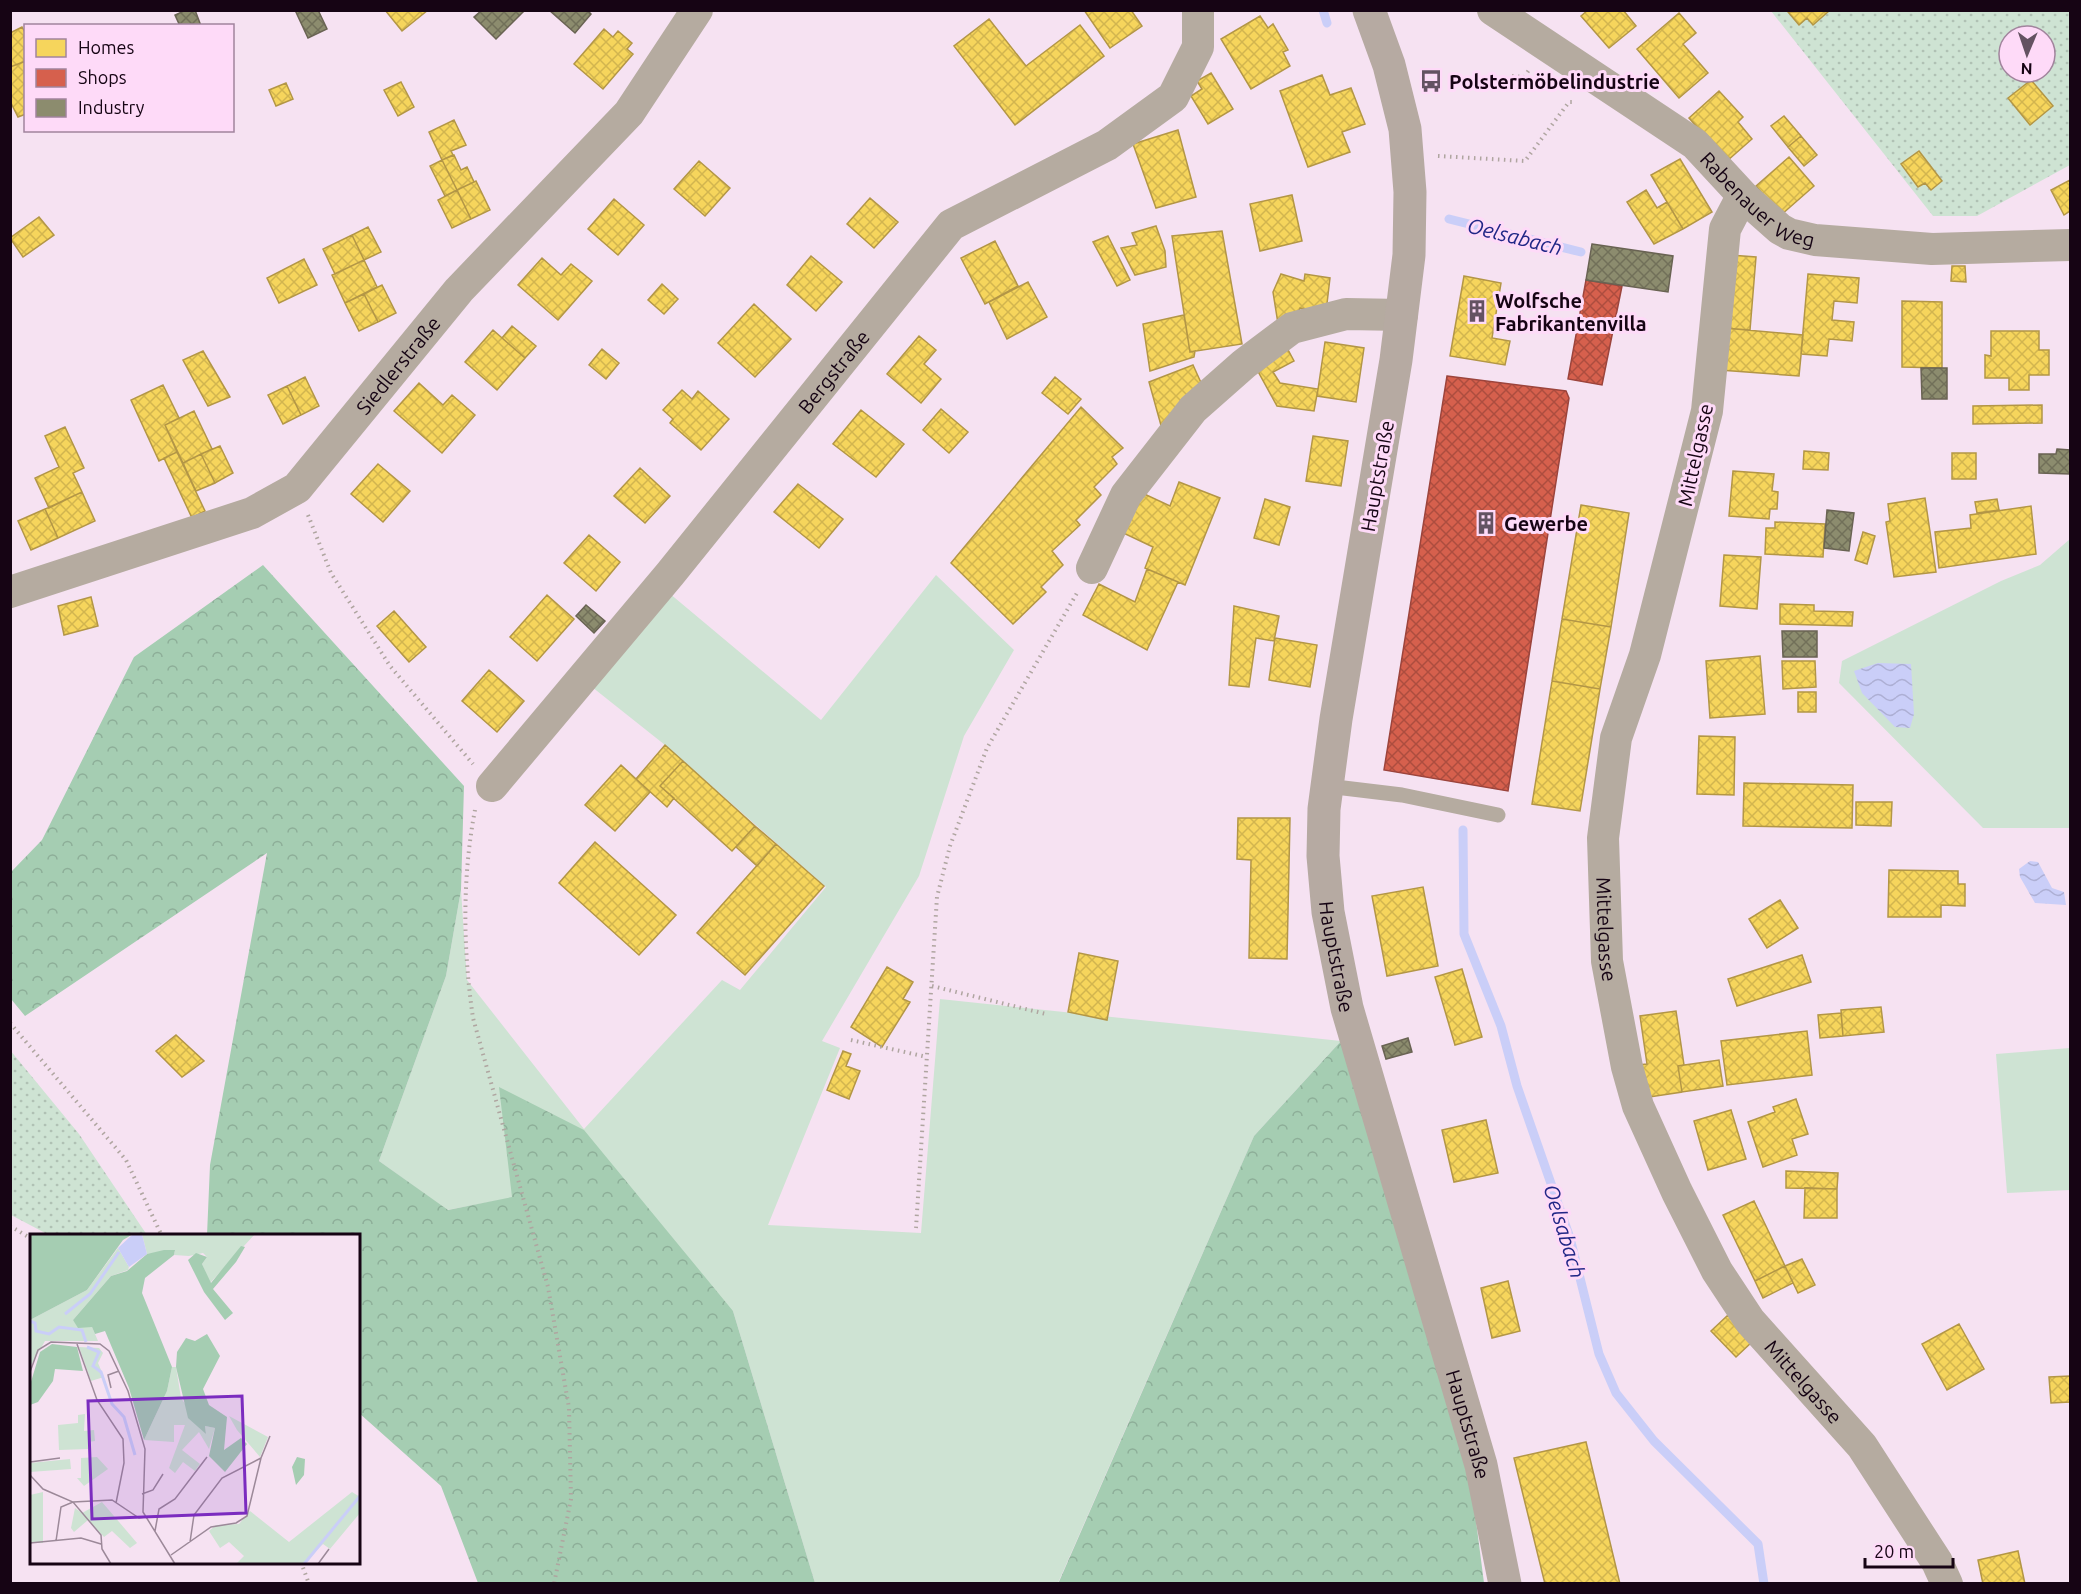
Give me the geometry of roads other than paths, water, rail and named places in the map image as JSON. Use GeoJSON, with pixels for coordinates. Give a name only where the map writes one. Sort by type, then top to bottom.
{"type":"FeatureCollection","features":[{"type":"Feature","properties":{"kind":"main road","name":"Hauptstraße"},"geometry":{"type":"LineString","coordinates":[[1369,10],[1389,65],[1405,129],[1410,192],[1409,255],[1402,315],[1336,719],[1327,786],[1323,856],[1328,912],[1347,1008],[1473,1404],[1481,1465],[1505,1584]]}},
{"type":"Feature","properties":{"kind":"street","name":"Siedlerstraße"},"geometry":{"type":"LineString","coordinates":[[10,592],[252,513],[297,488],[459,290],[629,113],[679,41],[697,10]]}},
{"type":"Feature","properties":{"kind":"street","name":"Bergstraße"},"geometry":{"type":"LineString","coordinates":[[492,786],[670,574],[951,225],[1107,145],[1173,97],[1198,47],[1198,10]]}},
{"type":"Feature","properties":{"kind":"street","name":"Rabenauer Weg"},"geometry":{"type":"LineString","coordinates":[[1493,10],[1695,144],[1745,198],[1780,229],[1815,240],[1932,249],[2070,245]]}},
{"type":"Feature","properties":{"kind":"street","name":"Mittelgasse"},"geometry":{"type":"LineString","coordinates":[[1745,198],[1737,206],[1725,229],[1707,411],[1645,655],[1616,738],[1603,838],[1607,962],[1638,1106],[1677,1192],[1717,1270],[1750,1321],[1862,1446],[1937,1562],[1947,1584]]}},
{"type":"Feature","properties":{"kind":"street"},"geometry":{"type":"LineString","coordinates":[[1092,568],[1126,495],[1192,409],[1244,364],[1292,328],[1346,314],[1402,315]]}},
{"type":"Feature","properties":{"kind":"lane"},"geometry":{"type":"LineString","coordinates":[[1327,786],[1402,795],[1498,815]]}},
{"type":"Feature","properties":{"kind":"water"},"geometry":{"type":"Polygon","coordinates":[[[1878,663],[1911,664],[1914,714],[1910,728],[1895,727],[1862,693],[1854,671],[1878,663]]]}},
{"type":"Feature","properties":{"kind":"water"},"geometry":{"type":"Polygon","coordinates":[[[2030,861],[2038,862],[2052,888],[2064,892],[2066,905],[2035,903],[2020,877],[2019,869],[2030,861]]]}},
{"type":"Feature","properties":{"kind":"waterway","name":"Oelsabach"},"geometry":{"type":"LineString","coordinates":[[1323,10],[1327,23]]}},
{"type":"Feature","properties":{"kind":"waterway","name":"Oelsabach"},"geometry":{"type":"LineString","coordinates":[[1449,219],[1581,252]]}},
{"type":"Feature","properties":{"kind":"waterway","name":"Oelsabach"},"geometry":{"type":"LineString","coordinates":[[1463,830],[1464,934],[1501,1026],[1517,1086],[1570,1238],[1599,1354],[1616,1393],[1654,1441],[1758,1544],[1764,1584]]}},
{"type":"Feature","properties":{"kind":"place","name":"Polstermöbelindustrie"},"geometry":{"type":"Point","coordinates":[1431,81]}},
{"type":"Feature","properties":{"kind":"place","name":"Wolfsche Fabrikantenvilla"},"geometry":{"type":"Point","coordinates":[1477,311]}},
{"type":"Feature","properties":{"kind":"place","name":"Gewerbe"},"geometry":{"type":"Point","coordinates":[1486,523]}}]}
